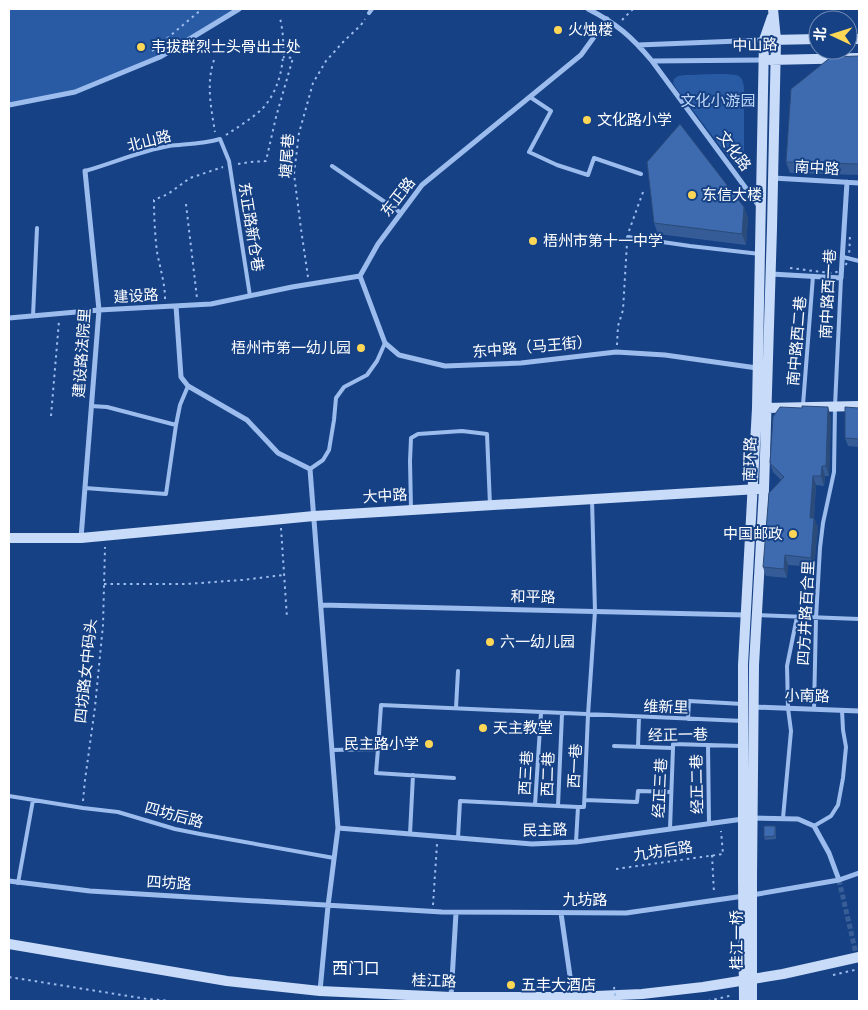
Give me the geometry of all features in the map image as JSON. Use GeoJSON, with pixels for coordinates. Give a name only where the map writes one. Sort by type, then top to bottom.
{"type":"FeatureCollection","features":[{"type":"Feature","properties":{"kind":"main road","name":"南环路"},"geometry":{"type":"LineString","coordinates":[[748,878],[748,818],[764,489],[771,274],[776,60],[773,11]]}},
{"type":"Feature","properties":{"kind":"main road","name":"南环路"},"geometry":{"type":"LineString","coordinates":[[748,818],[743,746],[743,704],[757,408],[764,40],[773,11]]}},
{"type":"Feature","properties":{"kind":"main road","name":"中山路"},"geometry":{"type":"LineString","coordinates":[[764,40],[808,39]]}},
{"type":"Feature","properties":{"kind":"main road","name":"中山路"},"geometry":{"type":"LineString","coordinates":[[764,60],[859,58]]}},
{"type":"Feature","properties":{"kind":"main road"},"geometry":{"type":"LineString","coordinates":[[766,408],[859,406]]}},
{"type":"Feature","properties":{"kind":"main road","name":"大中路"},"geometry":{"type":"LineString","coordinates":[[9,538],[81,538],[314,516],[752,488],[764,489]]}},
{"type":"Feature","properties":{"kind":"main road","name":"桂江一桥"},"geometry":{"type":"LineString","coordinates":[[744,996],[748,878]]}},
{"type":"Feature","properties":{"kind":"main road","name":"桂江一桥"},"geometry":{"type":"LineString","coordinates":[[748,878],[752,1001]]}},
{"type":"Feature","properties":{"kind":"main road","name":"桂江路"},"geometry":{"type":"LineString","coordinates":[[9,944],[227,981],[320,991],[451,997],[642,994],[703,987],[783,974],[859,957]]}},
{"type":"Feature","properties":{"kind":"street"},"geometry":{"type":"LineString","coordinates":[[9,105],[75,92],[160,57],[240,9]]}},
{"type":"Feature","properties":{"kind":"street"},"geometry":{"type":"LineString","coordinates":[[588,9],[616,25],[638,45]]}},
{"type":"Feature","properties":{"kind":"street","name":"东正路"},"geometry":{"type":"LineString","coordinates":[[360,276],[378,244],[422,185],[582,55],[607,19]]}},
{"type":"Feature","properties":{"kind":"street","name":"中山路"},"geometry":{"type":"LineString","coordinates":[[638,45],[764,40]]}},
{"type":"Feature","properties":{"kind":"street","name":"文化路"},"geometry":{"type":"LineString","coordinates":[[638,45],[652,61],[761,208]]}},
{"type":"Feature","properties":{"kind":"street","name":"中山路"},"geometry":{"type":"LineString","coordinates":[[652,61],[764,60]]}},
{"type":"Feature","properties":{"kind":"street","name":"建设路法院里"},"geometry":{"type":"LineString","coordinates":[[81,538],[99,310],[85,171]]}},
{"type":"Feature","properties":{"kind":"street","name":"南中路"},"geometry":{"type":"LineString","coordinates":[[773,178],[859,183]]}},
{"type":"Feature","properties":{"kind":"street","name":"南中路西一巷"},"geometry":{"type":"LineString","coordinates":[[841,278],[847,182]]}},
{"type":"Feature","properties":{"kind":"street"},"geometry":{"type":"LineString","coordinates":[[771,274],[841,278]]}},
{"type":"Feature","properties":{"kind":"street"},"geometry":{"type":"LineString","coordinates":[[320,991],[338,828],[310,469],[278,453],[247,420],[188,386],[181,377],[176,306],[211,304],[309,284],[360,276],[386,343]]}},
{"type":"Feature","properties":{"kind":"street","name":"建设路"},"geometry":{"type":"LineString","coordinates":[[9,318],[99,310],[176,306]]}},
{"type":"Feature","properties":{"kind":"street","name":"东中路（马王街）"},"geometry":{"type":"LineString","coordinates":[[386,343],[399,355],[445,366],[521,363],[616,352],[665,355],[757,368]]}},
{"type":"Feature","properties":{"kind":"street","name":"和平路"},"geometry":{"type":"LineString","coordinates":[[320,605],[746,615]]}},
{"type":"Feature","properties":{"kind":"street","name":"小南路"},"geometry":{"type":"LineString","coordinates":[[754,707],[859,711]]}},
{"type":"Feature","properties":{"kind":"street","name":"民主路"},"geometry":{"type":"LineString","coordinates":[[338,828],[532,844],[576,842],[748,818],[798,819],[814,826]]}},
{"type":"Feature","properties":{"kind":"street"},"geometry":{"type":"LineString","coordinates":[[814,826],[830,853],[839,880]]}},
{"type":"Feature","properties":{"kind":"street","name":"九坊路"},"geometry":{"type":"LineString","coordinates":[[328,906],[433,912],[626,913],[714,901],[839,880],[859,873]]}},
{"type":"Feature","properties":{"kind":"street","name":"四坊路"},"geometry":{"type":"LineString","coordinates":[[9,881],[90,891],[328,906]]}},
{"type":"Feature","properties":{"kind":"street"},"geometry":{"type":"LineString","coordinates":[[451,997],[456,912]]}},
{"type":"Feature","properties":{"kind":"street"},"geometry":{"type":"LineString","coordinates":[[561,913],[573,996]]}},
{"type":"Feature","properties":{"kind":"lane"},"geometry":{"type":"LineString","coordinates":[[530,97],[551,111],[529,152],[557,165],[588,175],[594,158],[641,174]]}},
{"type":"Feature","properties":{"kind":"lane","name":"东正路新仓巷"},"geometry":{"type":"LineString","coordinates":[[220,140],[229,161],[250,296]]}},
{"type":"Feature","properties":{"kind":"lane","name":"北山路"},"geometry":{"type":"LineString","coordinates":[[85,171],[144,152],[170,146],[220,140]]}},
{"type":"Feature","properties":{"kind":"lane"},"geometry":{"type":"LineString","coordinates":[[332,166],[401,213]]}},
{"type":"Feature","properties":{"kind":"lane"},"geometry":{"type":"LineString","coordinates":[[33,316],[37,228]]}},
{"type":"Feature","properties":{"kind":"lane"},"geometry":{"type":"LineString","coordinates":[[628,237],[760,254]]}},
{"type":"Feature","properties":{"kind":"lane"},"geometry":{"type":"LineString","coordinates":[[843,257],[859,261]]}},
{"type":"Feature","properties":{"kind":"lane","name":"南中路西二巷"},"geometry":{"type":"LineString","coordinates":[[803,408],[814,276]]}},
{"type":"Feature","properties":{"kind":"lane","name":"南中路西一巷"},"geometry":{"type":"LineString","coordinates":[[820,548],[822,523],[834,472],[841,278]]}},
{"type":"Feature","properties":{"kind":"lane"},"geometry":{"type":"LineString","coordinates":[[310,469],[323,460],[329,450],[336,398],[344,387],[367,375],[386,343]]}},
{"type":"Feature","properties":{"kind":"lane"},"geometry":{"type":"LineString","coordinates":[[85,488],[166,494],[176,424],[180,405],[188,386]]}},
{"type":"Feature","properties":{"kind":"lane"},"geometry":{"type":"LineString","coordinates":[[91,406],[107,407],[176,424]]}},
{"type":"Feature","properties":{"kind":"lane"},"geometry":{"type":"LineString","coordinates":[[411,510],[411,438],[418,434],[454,431],[488,434],[490,505]]}},
{"type":"Feature","properties":{"kind":"lane","name":"西一巷"},"geometry":{"type":"LineString","coordinates":[[576,842],[578,807],[584,807],[585,800],[595,611],[592,498]]}},
{"type":"Feature","properties":{"kind":"lane","name":"四方井路百合里"},"geometry":{"type":"LineString","coordinates":[[814,709],[820,548]]}},
{"type":"Feature","properties":{"kind":"lane"},"geometry":{"type":"LineString","coordinates":[[757,615],[859,619]]}},
{"type":"Feature","properties":{"kind":"lane"},"geometry":{"type":"LineString","coordinates":[[783,818],[791,731],[788,708],[787,666],[797,617]]}},
{"type":"Feature","properties":{"kind":"lane"},"geometry":{"type":"LineString","coordinates":[[456,708],[458,671]]}},
{"type":"Feature","properties":{"kind":"lane"},"geometry":{"type":"LineString","coordinates":[[688,719],[689,701],[743,704]]}},
{"type":"Feature","properties":{"kind":"lane","name":"维新里"},"geometry":{"type":"LineString","coordinates":[[378,749],[381,705],[743,721]]}},
{"type":"Feature","properties":{"kind":"lane"},"geometry":{"type":"LineString","coordinates":[[814,826],[831,816],[838,805],[846,747],[842,710]]}},
{"type":"Feature","properties":{"kind":"lane","name":"西三巷"},"geometry":{"type":"LineString","coordinates":[[536,805],[541,712]]}},
{"type":"Feature","properties":{"kind":"lane","name":"西二巷"},"geometry":{"type":"LineString","coordinates":[[558,806],[562,714]]}},
{"type":"Feature","properties":{"kind":"lane"},"geometry":{"type":"LineString","coordinates":[[638,747],[639,717]]}},
{"type":"Feature","properties":{"kind":"lane","name":"经正一巷"},"geometry":{"type":"LineString","coordinates":[[614,746],[673,748],[674,744],[743,746]]}},
{"type":"Feature","properties":{"kind":"lane","name":"经正二巷"},"geometry":{"type":"LineString","coordinates":[[708,745],[709,824]]}},
{"type":"Feature","properties":{"kind":"lane","name":"经正三巷"},"geometry":{"type":"LineString","coordinates":[[670,829],[673,748]]}},
{"type":"Feature","properties":{"kind":"lane"},"geometry":{"type":"LineString","coordinates":[[332,750],[378,749],[376,773],[454,778]]}},
{"type":"Feature","properties":{"kind":"lane"},"geometry":{"type":"LineString","coordinates":[[410,834],[413,775]]}},
{"type":"Feature","properties":{"kind":"lane"},"geometry":{"type":"LineString","coordinates":[[585,800],[637,802],[638,791],[671,792]]}},
{"type":"Feature","properties":{"kind":"lane","name":"四坊后路"},"geometry":{"type":"LineString","coordinates":[[9,796],[118,812],[175,829],[334,858]]}},
{"type":"Feature","properties":{"kind":"lane"},"geometry":{"type":"LineString","coordinates":[[18,883],[33,800]]}},
{"type":"Feature","properties":{"kind":"lane"},"geometry":{"type":"LineString","coordinates":[[458,838],[460,801],[578,807]]}},
{"type":"Feature","properties":{"kind":"path"},"geometry":{"type":"LineString","coordinates":[[150,52],[202,9]]}},
{"type":"Feature","properties":{"kind":"path"},"geometry":{"type":"LineString","coordinates":[[616,25],[633,9]]}},
{"type":"Feature","properties":{"kind":"path","name":"塘尾巷"},"geometry":{"type":"LineString","coordinates":[[309,284],[294,174],[299,133],[313,83],[326,62],[361,25],[371,11]]}},
{"type":"Feature","properties":{"kind":"path"},"geometry":{"type":"LineString","coordinates":[[214,60],[210,79],[210,91],[215,133],[220,140],[262,109],[272,95],[283,61],[284,42],[280,18]]}},
{"type":"Feature","properties":{"kind":"path"},"geometry":{"type":"LineString","coordinates":[[266,161],[293,58],[283,57]]}},
{"type":"Feature","properties":{"kind":"path"},"geometry":{"type":"LineString","coordinates":[[165,307],[164,278],[158,255],[154,224],[154,200],[168,194],[190,178]]}},
{"type":"Feature","properties":{"kind":"path"},"geometry":{"type":"LineString","coordinates":[[616,352],[618,326],[623,310],[628,237],[643,192]]}},
{"type":"Feature","properties":{"kind":"path"},"geometry":{"type":"LineString","coordinates":[[186,204],[198,305]]}},
{"type":"Feature","properties":{"kind":"path"},"geometry":{"type":"LineString","coordinates":[[790,268],[830,273],[842,269],[846,265],[848,258],[850,234]]}},
{"type":"Feature","properties":{"kind":"path"},"geometry":{"type":"LineString","coordinates":[[51,416],[59,313]]}},
{"type":"Feature","properties":{"kind":"path"},"geometry":{"type":"LineString","coordinates":[[280,519],[287,618]]}},
{"type":"Feature","properties":{"kind":"path","name":"四坊路女中码头"},"geometry":{"type":"LineString","coordinates":[[83,808],[103,625],[105,535]]}},
{"type":"Feature","properties":{"kind":"path"},"geometry":{"type":"LineString","coordinates":[[104,584],[186,584],[242,580],[284,574]]}},
{"type":"Feature","properties":{"kind":"path"},"geometry":{"type":"LineString","coordinates":[[714,901],[712,855],[723,854],[720,822]]}},
{"type":"Feature","properties":{"kind":"path"},"geometry":{"type":"LineString","coordinates":[[433,912],[437,836]]}},
{"type":"Feature","properties":{"kind":"path","name":"九坊后路"},"geometry":{"type":"LineString","coordinates":[[616,869],[712,855]]}},
{"type":"Feature","properties":{"kind":"path"},"geometry":{"type":"LineString","coordinates":[[9,977],[147,999],[172,1001]]}},
{"type":"Feature","properties":{"kind":"path"},"geometry":{"type":"LineString","coordinates":[[614,987],[616,1001]]}},
{"type":"Feature","properties":{"kind":"path"},"geometry":{"type":"LineString","coordinates":[[708,1001],[744,996]]}},
{"type":"Feature","properties":{"kind":"green space"},"geometry":{"type":"Polygon","coordinates":[[[9,9],[239,9],[160,57],[75,92],[9,106],[9,9]]]}},
{"type":"Feature","properties":{"kind":"green space","name":"文化小游园"},"geometry":{"type":"Polygon","coordinates":[[[729,74],[739,76],[743,81],[743,166],[737,165],[730,160],[676,88],[673,83],[674,79],[685,75],[729,74]]]}},
{"type":"Feature","properties":{"kind":"building"},"geometry":{"type":"Polygon","coordinates":[[[858,56],[859,164],[786,162],[791,89],[827,60],[858,60],[858,56]]]}},
{"type":"Feature","properties":{"kind":"building","name":"东信大楼"},"geometry":{"type":"Polygon","coordinates":[[[680,124],[744,207],[742,234],[654,223],[647,162],[680,124]]]}},
{"type":"Feature","properties":{"kind":"building"},"geometry":{"type":"Polygon","coordinates":[[[802,406],[828,407],[826,466],[822,466],[821,476],[813,476],[810,518],[814,518],[811,558],[785,555],[784,569],[763,567],[769,493],[784,477],[770,463],[773,417],[780,407],[802,408],[802,406]]]}},
{"type":"Feature","properties":{"kind":"building"},"geometry":{"type":"Polygon","coordinates":[[[845,407],[859,408],[859,439],[845,438],[845,407]]]}},
{"type":"Feature","properties":{"kind":"building"},"geometry":{"type":"Polygon","coordinates":[[[764,826],[775,826],[775,836],[764,837],[764,826]]]}},
{"type":"Feature","properties":{"kind":"tunnel"},"geometry":{"type":"LineString","coordinates":[[839,880],[857,958]]}},
{"type":"Feature","properties":{"kind":"place","name":"火烛楼"},"geometry":{"type":"Point","coordinates":[558,30]}},
{"type":"Feature","properties":{"kind":"place","name":"韦拔群烈士头骨出土处"},"geometry":{"type":"Point","coordinates":[141,47]}},
{"type":"Feature","properties":{"kind":"place","name":"文化路小学"},"geometry":{"type":"Point","coordinates":[587,120]}},
{"type":"Feature","properties":{"kind":"place","name":"东信大楼"},"geometry":{"type":"Point","coordinates":[692,195]}},
{"type":"Feature","properties":{"kind":"place","name":"梧州市第十一中学"},"geometry":{"type":"Point","coordinates":[533,241]}},
{"type":"Feature","properties":{"kind":"place","name":"梧州市第一幼儿园"},"geometry":{"type":"Point","coordinates":[361,348]}},
{"type":"Feature","properties":{"kind":"place","name":"中国邮政"},"geometry":{"type":"Point","coordinates":[793,534]}},
{"type":"Feature","properties":{"kind":"place","name":"六一幼儿园"},"geometry":{"type":"Point","coordinates":[490,642]}},
{"type":"Feature","properties":{"kind":"place","name":"天主教堂"},"geometry":{"type":"Point","coordinates":[483,728]}},
{"type":"Feature","properties":{"kind":"place","name":"民主路小学"},"geometry":{"type":"Point","coordinates":[429,744]}},
{"type":"Feature","properties":{"kind":"place","name":"五丰大酒店"},"geometry":{"type":"Point","coordinates":[511,985]}},
{"type":"Feature","properties":{"kind":"district","name":"西门口"},"geometry":{"type":"Point","coordinates":[356,968]}}]}
